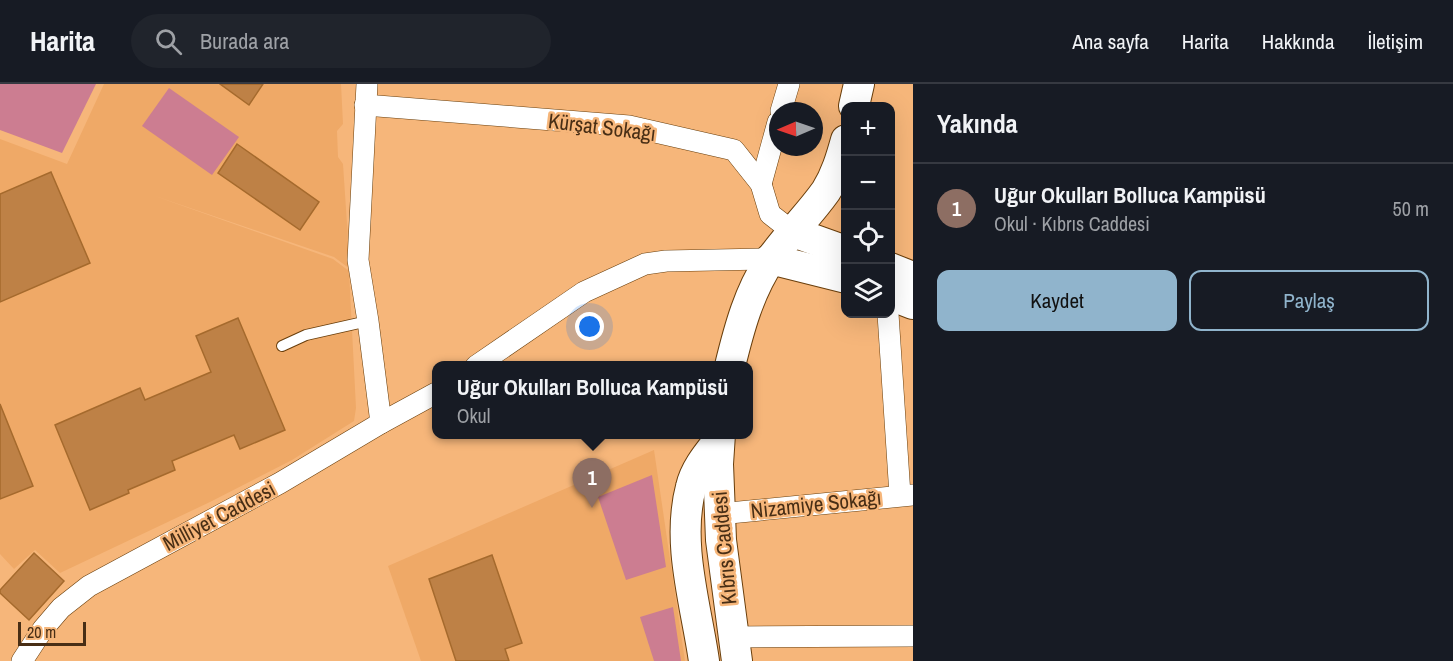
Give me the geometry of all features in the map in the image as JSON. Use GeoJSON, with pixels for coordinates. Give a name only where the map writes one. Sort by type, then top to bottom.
{"type":"FeatureCollection","features":[{"type":"Feature","properties":{"kind":"main road"},"geometry":{"type":"LineString","coordinates":[[855,102],[859,84]]}},
{"type":"Feature","properties":{"kind":"main road"},"geometry":{"type":"LineString","coordinates":[[731,361],[741,321],[757,284],[771,260],[826,190],[838,168],[841,156]]}},
{"type":"Feature","properties":{"kind":"main road"},"geometry":{"type":"LineString","coordinates":[[793,232],[841,249]]}},
{"type":"Feature","properties":{"kind":"main road"},"geometry":{"type":"LineString","coordinates":[[771,260],[841,277]]}},
{"type":"Feature","properties":{"kind":"main road"},"geometry":{"type":"LineString","coordinates":[[704,661],[686,543],[686,514],[691,485],[702,461],[718,439]]}},
{"type":"Feature","properties":{"kind":"main road","name":"Kıbrıs Caddesi"},"geometry":{"type":"LineString","coordinates":[[719,439],[719,514],[734,649]]}},
{"type":"Feature","properties":{"kind":"street"},"geometry":{"type":"LineString","coordinates":[[367,84],[358,260],[381,423]]}},
{"type":"Feature","properties":{"kind":"street"},"geometry":{"type":"LineString","coordinates":[[784,102],[789,84]]}},
{"type":"Feature","properties":{"kind":"street","name":"Kürşat Sokağı"},"geometry":{"type":"LineString","coordinates":[[365,105],[629,126],[734,150],[761,184],[770,214],[793,232]]}},
{"type":"Feature","properties":{"kind":"street"},"geometry":{"type":"LineString","coordinates":[[761,184],[769,155]]}},
{"type":"Feature","properties":{"kind":"street"},"geometry":{"type":"LineString","coordinates":[[483,361],[584,291],[645,264],[666,261],[771,260]]}},
{"type":"Feature","properties":{"kind":"street"},"geometry":{"type":"LineString","coordinates":[[900,289],[906,495]]}},
{"type":"Feature","properties":{"kind":"street","name":"Milliyet Caddesi"},"geometry":{"type":"LineString","coordinates":[[28,658],[43,629],[61,608],[89,586],[280,483],[432,395]]}},
{"type":"Feature","properties":{"kind":"street","name":"Nizamiye Sokağı"},"geometry":{"type":"LineString","coordinates":[[719,514],[906,495]]}},
{"type":"Feature","properties":{"kind":"street"},"geometry":{"type":"LineString","coordinates":[[734,649],[913,636]]}},
{"type":"Feature","properties":{"kind":"lane"},"geometry":{"type":"LineString","coordinates":[[282,346],[306,335],[368,321]]}},
{"type":"Feature","properties":{"kind":"shaded area"},"geometry":{"type":"Polygon","coordinates":[[[0,84],[96,84],[62,153],[0,130],[0,84]]]}},
{"type":"Feature","properties":{"kind":"shaded area"},"geometry":{"type":"Polygon","coordinates":[[[104,84],[341,84],[343,124],[337,131],[338,157],[343,164],[350,269],[334,257],[152,195],[333,259],[349,271],[356,408],[354,421],[292,460],[210,502],[60,573],[35,550],[14,569],[0,554],[0,139],[67,164],[104,84]]]}},
{"type":"Feature","properties":{"kind":"shaded area"},"geometry":{"type":"Polygon","coordinates":[[[169,88],[239,137],[212,175],[142,126],[169,88]]]}},
{"type":"Feature","properties":{"kind":"shaded area"},"geometry":{"type":"Polygon","coordinates":[[[654,450],[685,661],[421,661],[388,566],[654,450]]]}},
{"type":"Feature","properties":{"kind":"shaded area"},"geometry":{"type":"Polygon","coordinates":[[[652,475],[666,567],[626,580],[598,497],[652,475]]]}},
{"type":"Feature","properties":{"kind":"shaded area"},"geometry":{"type":"Polygon","coordinates":[[[673,607],[681,661],[654,661],[640,617],[673,607]]]}},
{"type":"Feature","properties":{"kind":"building"},"geometry":{"type":"Polygon","coordinates":[[[220,84],[263,84],[249,105],[220,84]]]}},
{"type":"Feature","properties":{"kind":"building"},"geometry":{"type":"Polygon","coordinates":[[[237,144],[319,202],[300,230],[218,173],[237,144]]]}},
{"type":"Feature","properties":{"kind":"building"},"geometry":{"type":"Polygon","coordinates":[[[51,172],[90,263],[0,302],[0,194],[51,172]]]}},
{"type":"Feature","properties":{"kind":"building"},"geometry":{"type":"Polygon","coordinates":[[[238,318],[285,430],[240,449],[234,435],[172,461],[175,470],[128,490],[129,493],[90,510],[55,425],[140,388],[145,400],[211,372],[196,336],[238,318]]]}},
{"type":"Feature","properties":{"kind":"building"},"geometry":{"type":"Polygon","coordinates":[[[0,404],[33,486],[0,499],[0,404]]]}},
{"type":"Feature","properties":{"kind":"building"},"geometry":{"type":"Polygon","coordinates":[[[34,553],[64,581],[29,620],[0,593],[0,590],[34,553]]]}},
{"type":"Feature","properties":{"kind":"building"},"geometry":{"type":"Polygon","coordinates":[[[492,555],[522,643],[505,649],[509,661],[456,661],[429,579],[492,555]]]}},
{"type":"Feature","properties":{"kind":"place","name":"Uğur Okulları Bolluca Kampüsü"},"geometry":{"type":"Point","coordinates":[592,508]}}]}
